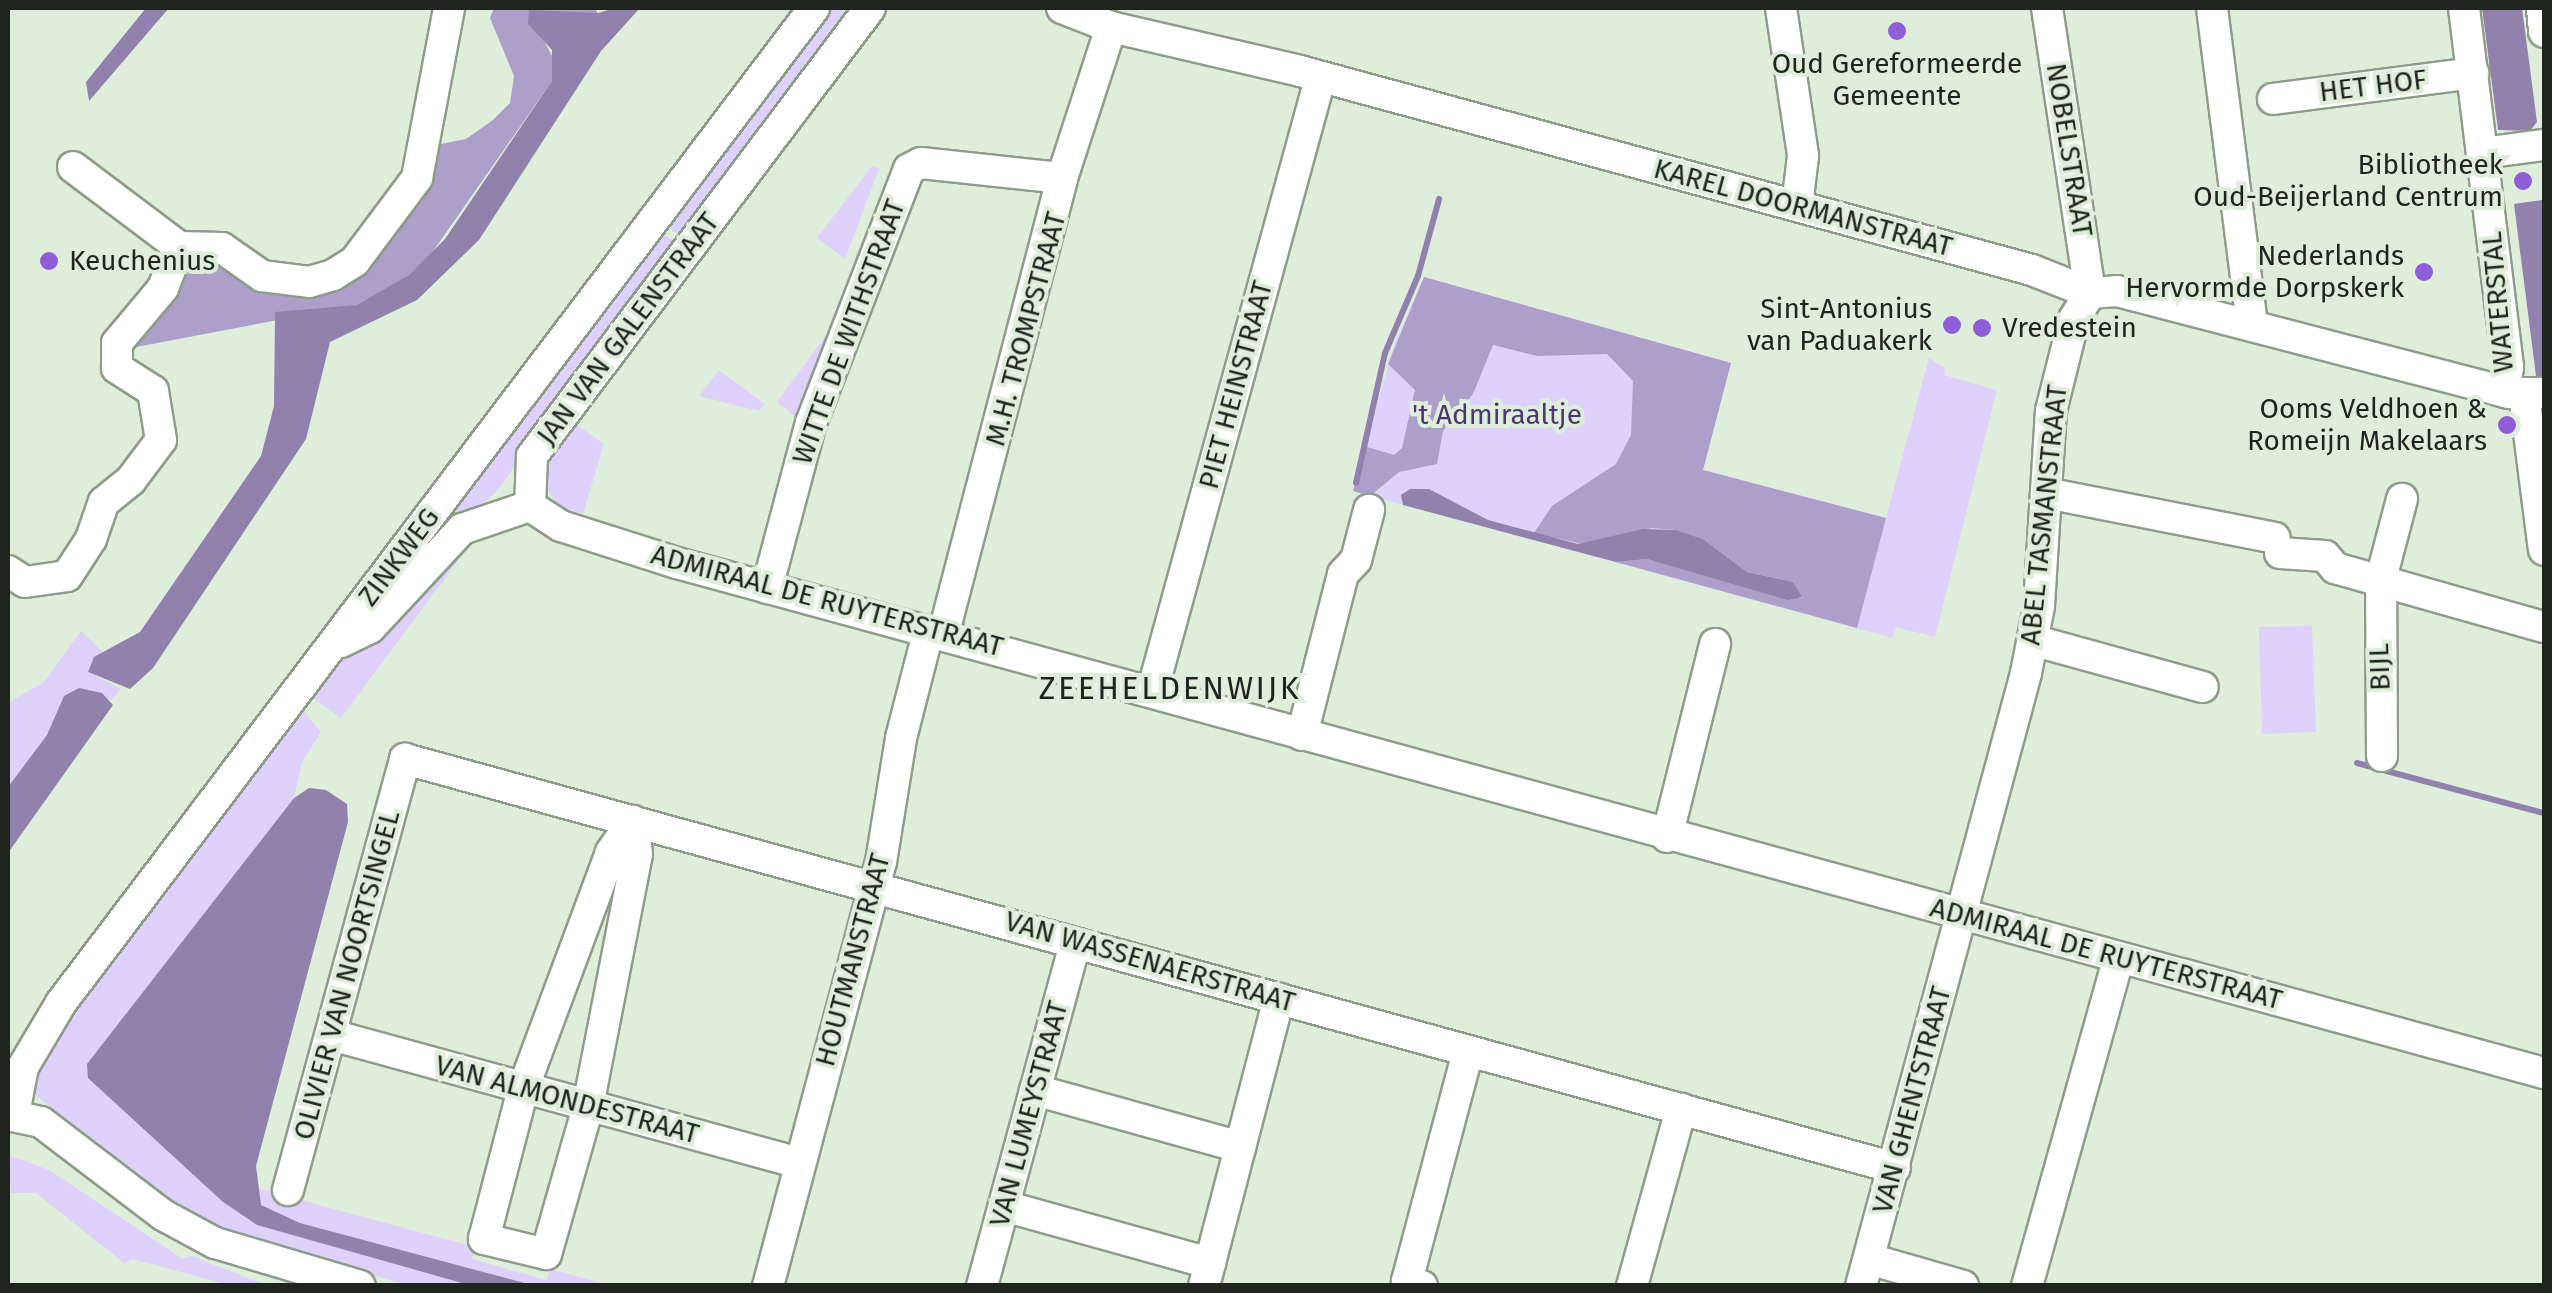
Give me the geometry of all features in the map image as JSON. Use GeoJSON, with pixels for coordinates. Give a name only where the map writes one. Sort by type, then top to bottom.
{"type":"FeatureCollection","features":[{"type":"Feature","properties":{"kind":"street"},"geometry":{"type":"LineString","coordinates":[[73,167],[178,247],[222,248],[262,276],[309,282],[346,268],[416,178],[449,8]]}},
{"type":"Feature","properties":{"kind":"street","name":"ZINKWEG"},"geometry":{"type":"LineString","coordinates":[[11,1114],[23,1067],[61,1003],[814,8]]}},
{"type":"Feature","properties":{"kind":"street","name":"JAN VAN GALENSTRAAT"},"geometry":{"type":"LineString","coordinates":[[530,506],[532,456],[870,8]]}},
{"type":"Feature","properties":{"kind":"street","name":"KAREL DOORMANSTRAAT"},"geometry":{"type":"LineString","coordinates":[[1062,8],[1111,27],[1320,79],[2032,270],[2090,294],[2118,291],[2526,394]]}},
{"type":"Feature","properties":{"kind":"street"},"geometry":{"type":"LineString","coordinates":[[1782,8],[1803,156],[1797,206]]}},
{"type":"Feature","properties":{"kind":"street","name":"NOBELSTRAAT"},"geometry":{"type":"LineString","coordinates":[[2047,8],[2090,294]]}},
{"type":"Feature","properties":{"kind":"street"},"geometry":{"type":"LineString","coordinates":[[2212,8],[2252,324]]}},
{"type":"Feature","properties":{"kind":"street","name":"WATERSTAL"},"geometry":{"type":"LineString","coordinates":[[2464,8],[2508,367],[2526,394],[2544,550]]}},
{"type":"Feature","properties":{"kind":"street"},"geometry":{"type":"LineString","coordinates":[[2542,8],[2544,32]]}},
{"type":"Feature","properties":{"kind":"street","name":"M.H. TROMPSTRAAT"},"geometry":{"type":"LineString","coordinates":[[936,633],[1062,178],[1111,27]]}},
{"type":"Feature","properties":{"kind":"street","name":"HET HOF"},"geometry":{"type":"LineString","coordinates":[[2273,98],[2473,72]]}},
{"type":"Feature","properties":{"kind":"street","name":"PIET HEINSTRAAT"},"geometry":{"type":"LineString","coordinates":[[1152,692],[1320,79]]}},
{"type":"Feature","properties":{"kind":"street"},"geometry":{"type":"LineString","coordinates":[[2483,153],[2544,145]]}},
{"type":"Feature","properties":{"kind":"street","name":"WITTE DE WITHSTRAAT"},"geometry":{"type":"LineString","coordinates":[[767,588],[812,424],[909,169],[920,163],[1062,178]]}},
{"type":"Feature","properties":{"kind":"street"},"geometry":{"type":"LineString","coordinates":[[8,571],[25,582],[67,576],[91,539],[104,502],[131,480],[161,440],[153,390],[117,368],[118,344],[163,288],[178,247]]}},
{"type":"Feature","properties":{"kind":"street","name":"ABEL TASMANSTRAAT"},"geometry":{"type":"LineString","coordinates":[[1961,915],[2032,640],[2053,398],[2074,319],[2090,294]]}},
{"type":"Feature","properties":{"kind":"street"},"geometry":{"type":"LineString","coordinates":[[2046,493],[2325,556],[2335,568],[2544,626]]}},
{"type":"Feature","properties":{"kind":"street","name":"BIJL"},"geometry":{"type":"LineString","coordinates":[[2382,756],[2381,579],[2402,498]]}},
{"type":"Feature","properties":{"kind":"street"},"geometry":{"type":"LineString","coordinates":[[330,648],[370,628],[462,529],[530,506]]}},
{"type":"Feature","properties":{"kind":"street","name":"ADMIRAAL DE RUYTERSTRAAT"},"geometry":{"type":"LineString","coordinates":[[530,506],[561,526],[767,588],[1302,735],[1503,785],[1666,836],[2544,1073]]}},
{"type":"Feature","properties":{"kind":"street"},"geometry":{"type":"LineString","coordinates":[[1302,735],[1342,574],[1356,560],[1369,510]]}},
{"type":"Feature","properties":{"kind":"street","name":"HOUTMANSTRAAT"},"geometry":{"type":"LineString","coordinates":[[768,1286],[936,633]]}},
{"type":"Feature","properties":{"kind":"street"},"geometry":{"type":"LineString","coordinates":[[2032,640],[2203,687]]}},
{"type":"Feature","properties":{"kind":"street"},"geometry":{"type":"LineString","coordinates":[[1666,836],[1714,644]]}},
{"type":"Feature","properties":{"kind":"street","name":"VAN WASSENAERSTRAAT"},"geometry":{"type":"LineString","coordinates":[[405,758],[1894,1168]]}},
{"type":"Feature","properties":{"kind":"street","name":"OLIVIER VAN NOORTSINGEL"},"geometry":{"type":"LineString","coordinates":[[288,1190],[335,1036],[405,758]]}},
{"type":"Feature","properties":{"kind":"street"},"geometry":{"type":"LineString","coordinates":[[633,820],[637,854],[588,1107],[546,1254],[484,1239],[523,1088],[611,852],[633,820]]}},
{"type":"Feature","properties":{"kind":"street","name":"VAN GHENTSTRAAT"},"geometry":{"type":"LineString","coordinates":[[1865,1272],[1961,915]]}},
{"type":"Feature","properties":{"kind":"street","name":"VAN LUMEYSTRAAT"},"geometry":{"type":"LineString","coordinates":[[982,1286],[1076,942]]}},
{"type":"Feature","properties":{"kind":"street"},"geometry":{"type":"LineString","coordinates":[[2027,1286],[2118,960]]}},
{"type":"Feature","properties":{"kind":"street"},"geometry":{"type":"LineString","coordinates":[[1004,1206],[1207,1274],[1279,998]]}},
{"type":"Feature","properties":{"kind":"street","name":"VAN ALMONDESTRAAT"},"geometry":{"type":"LineString","coordinates":[[335,1036],[799,1163]]}},
{"type":"Feature","properties":{"kind":"street"},"geometry":{"type":"LineString","coordinates":[[1422,1286],[1407,1281],[1468,1051]]}},
{"type":"Feature","properties":{"kind":"street"},"geometry":{"type":"LineString","coordinates":[[1036,1090],[1240,1147]]}},
{"type":"Feature","properties":{"kind":"street"},"geometry":{"type":"LineString","coordinates":[[1632,1286],[1681,1109]]}},
{"type":"Feature","properties":{"kind":"street"},"geometry":{"type":"LineString","coordinates":[[11,1114],[41,1122],[163,1214],[214,1242],[360,1286]]}},
{"type":"Feature","properties":{"kind":"street"},"geometry":{"type":"LineString","coordinates":[[1865,1272],[1964,1286]]}},
{"type":"Feature","properties":{"kind":"green space"},"geometry":{"type":"Polygon","coordinates":[[[822,8],[860,8],[681,237],[661,222],[822,8]]]}},
{"type":"Feature","properties":{"kind":"green space"},"geometry":{"type":"Polygon","coordinates":[[[872,166],[879,169],[845,259],[817,238],[872,166]]]}},
{"type":"Feature","properties":{"kind":"green space"},"geometry":{"type":"Polygon","coordinates":[[[656,229],[676,243],[497,491],[420,563],[417,548],[656,229]]]}},
{"type":"Feature","properties":{"kind":"green space","name":"'t Admiraaltje"},"geometry":{"type":"Polygon","coordinates":[[[1424,277],[1731,363],[1703,470],[1886,518],[1929,358],[1945,368],[1944,375],[1997,390],[1935,637],[1896,627],[1893,638],[1353,491],[1394,345],[1424,277]]]}},
{"type":"Feature","properties":{"kind":"green space"},"geometry":{"type":"Polygon","coordinates":[[[838,319],[804,423],[777,402],[838,319]]]}},
{"type":"Feature","properties":{"kind":"green space"},"geometry":{"type":"Polygon","coordinates":[[[719,370],[765,404],[759,411],[699,396],[719,370]]]}},
{"type":"Feature","properties":{"kind":"green space"},"geometry":{"type":"Polygon","coordinates":[[[577,425],[604,444],[583,514],[558,506],[544,485],[549,460],[577,425]]]}},
{"type":"Feature","properties":{"kind":"green space"},"geometry":{"type":"Polygon","coordinates":[[[484,526],[341,718],[314,699],[309,690],[335,661],[373,641],[484,526]]]}},
{"type":"Feature","properties":{"kind":"green space"},"geometry":{"type":"Polygon","coordinates":[[[2312,626],[2316,732],[2262,734],[2259,627],[2312,626]]]}},
{"type":"Feature","properties":{"kind":"green space"},"geometry":{"type":"Polygon","coordinates":[[[81,631],[103,652],[88,672],[121,689],[112,700],[79,688],[60,704],[47,735],[8,787],[8,703],[44,682],[81,631]]]}},
{"type":"Feature","properties":{"kind":"green space"},"geometry":{"type":"Polygon","coordinates":[[[301,708],[321,732],[302,762],[294,798],[88,1064],[88,1077],[223,1202],[257,1225],[469,1285],[408,1285],[247,1240],[198,1219],[34,1094],[29,1067],[301,708]]]}},
{"type":"Feature","properties":{"kind":"green space"},"geometry":{"type":"Polygon","coordinates":[[[8,1155],[49,1170],[183,1259],[191,1256],[266,1285],[228,1285],[133,1259],[124,1263],[36,1193],[11,1193],[8,1155]]]}},
{"type":"Feature","properties":{"kind":"green space"},"geometry":{"type":"Polygon","coordinates":[[[256,1188],[475,1247],[472,1259],[546,1280],[551,1269],[608,1285],[532,1285],[300,1223],[261,1205],[256,1188]]]}},
{"type":"Feature","properties":{"kind":"shaded area"},"geometry":{"type":"Polygon","coordinates":[[[146,8],[169,8],[89,101],[86,82],[146,8]]]}},
{"type":"Feature","properties":{"kind":"shaded area"},"geometry":{"type":"Polygon","coordinates":[[[494,8],[594,8],[598,13],[572,13],[539,31],[555,62],[552,81],[429,257],[393,289],[357,305],[131,348],[126,338],[195,263],[232,262],[310,287],[436,159],[441,144],[466,139],[493,120],[510,103],[514,76],[490,18],[494,8]]]}},
{"type":"Feature","properties":{"kind":"shaded area"},"geometry":{"type":"Polygon","coordinates":[[[640,8],[601,51],[479,240],[417,300],[330,342],[306,439],[153,668],[130,689],[88,672],[94,657],[140,632],[261,456],[274,406],[275,312],[357,305],[409,275],[445,239],[552,81],[552,50],[528,24],[529,10],[598,13],[640,8]]]}},
{"type":"Feature","properties":{"kind":"shaded area"},"geometry":{"type":"Polygon","coordinates":[[[2482,8],[2522,8],[2537,122],[2530,131],[2498,130],[2482,8]]]}},
{"type":"Feature","properties":{"kind":"shaded area"},"geometry":{"type":"Polygon","coordinates":[[[2542,200],[2544,222],[2544,438],[2514,204],[2542,200]]]}},
{"type":"Feature","properties":{"kind":"shaded area","name":"'t Admiraaltje"},"geometry":{"type":"Polygon","coordinates":[[[1424,277],[1731,363],[1703,470],[1886,518],[1857,628],[1616,562],[1647,559],[1802,598],[1793,582],[1747,572],[1703,539],[1677,530],[1651,528],[1587,545],[1534,533],[1552,506],[1616,464],[1631,435],[1633,381],[1607,354],[1537,356],[1493,345],[1473,394],[1443,431],[1437,464],[1399,472],[1370,496],[1353,491],[1364,446],[1394,455],[1402,448],[1415,390],[1388,364],[1424,277]]]}},
{"type":"Feature","properties":{"kind":"shaded area"},"geometry":{"type":"Polygon","coordinates":[[[1410,489],[1429,489],[1488,520],[1578,544],[1643,529],[1677,530],[1703,539],[1747,572],[1793,582],[1802,597],[1788,600],[1647,559],[1616,562],[1403,505],[1401,495],[1410,489]]]}},
{"type":"Feature","properties":{"kind":"shaded area"},"geometry":{"type":"Polygon","coordinates":[[[79,688],[102,693],[113,705],[8,853],[8,787],[47,735],[64,696],[79,688]]]}},
{"type":"Feature","properties":{"kind":"shaded area"},"geometry":{"type":"Polygon","coordinates":[[[309,788],[326,790],[347,804],[348,822],[256,1166],[261,1205],[300,1223],[532,1285],[469,1285],[257,1225],[223,1202],[88,1078],[87,1064],[294,798],[309,788]]]}},
{"type":"Feature","properties":{"kind":"waterway"},"geometry":{"type":"LineString","coordinates":[[1356,483],[1385,353],[1418,276],[1439,199]]}},
{"type":"Feature","properties":{"kind":"waterway"},"geometry":{"type":"LineString","coordinates":[[2357,763],[2544,813]]}},
{"type":"Feature","properties":{"kind":"place","name":"Oud Gereformeerde Gemeente"},"geometry":{"type":"Point","coordinates":[1897,31]}},
{"type":"Feature","properties":{"kind":"place","name":"Bibliotheek Oud-Beijerland Centrum"},"geometry":{"type":"Point","coordinates":[2523,181]}},
{"type":"Feature","properties":{"kind":"place","name":"Keuchenius"},"geometry":{"type":"Point","coordinates":[49,261]}},
{"type":"Feature","properties":{"kind":"place","name":"Nederlands Hervormde Dorpskerk"},"geometry":{"type":"Point","coordinates":[2424,272]}},
{"type":"Feature","properties":{"kind":"place","name":"Sint-Antonius van Paduakerk"},"geometry":{"type":"Point","coordinates":[1952,325]}},
{"type":"Feature","properties":{"kind":"place","name":"Vredestein"},"geometry":{"type":"Point","coordinates":[1982,328]}},
{"type":"Feature","properties":{"kind":"place","name":"Ooms Veldhoen & Romeijn Makelaars"},"geometry":{"type":"Point","coordinates":[2507,425]}},
{"type":"Feature","properties":{"kind":"district","name":"ZEEHELDENWIJK"},"geometry":{"type":"Point","coordinates":[1170,688]}}]}
